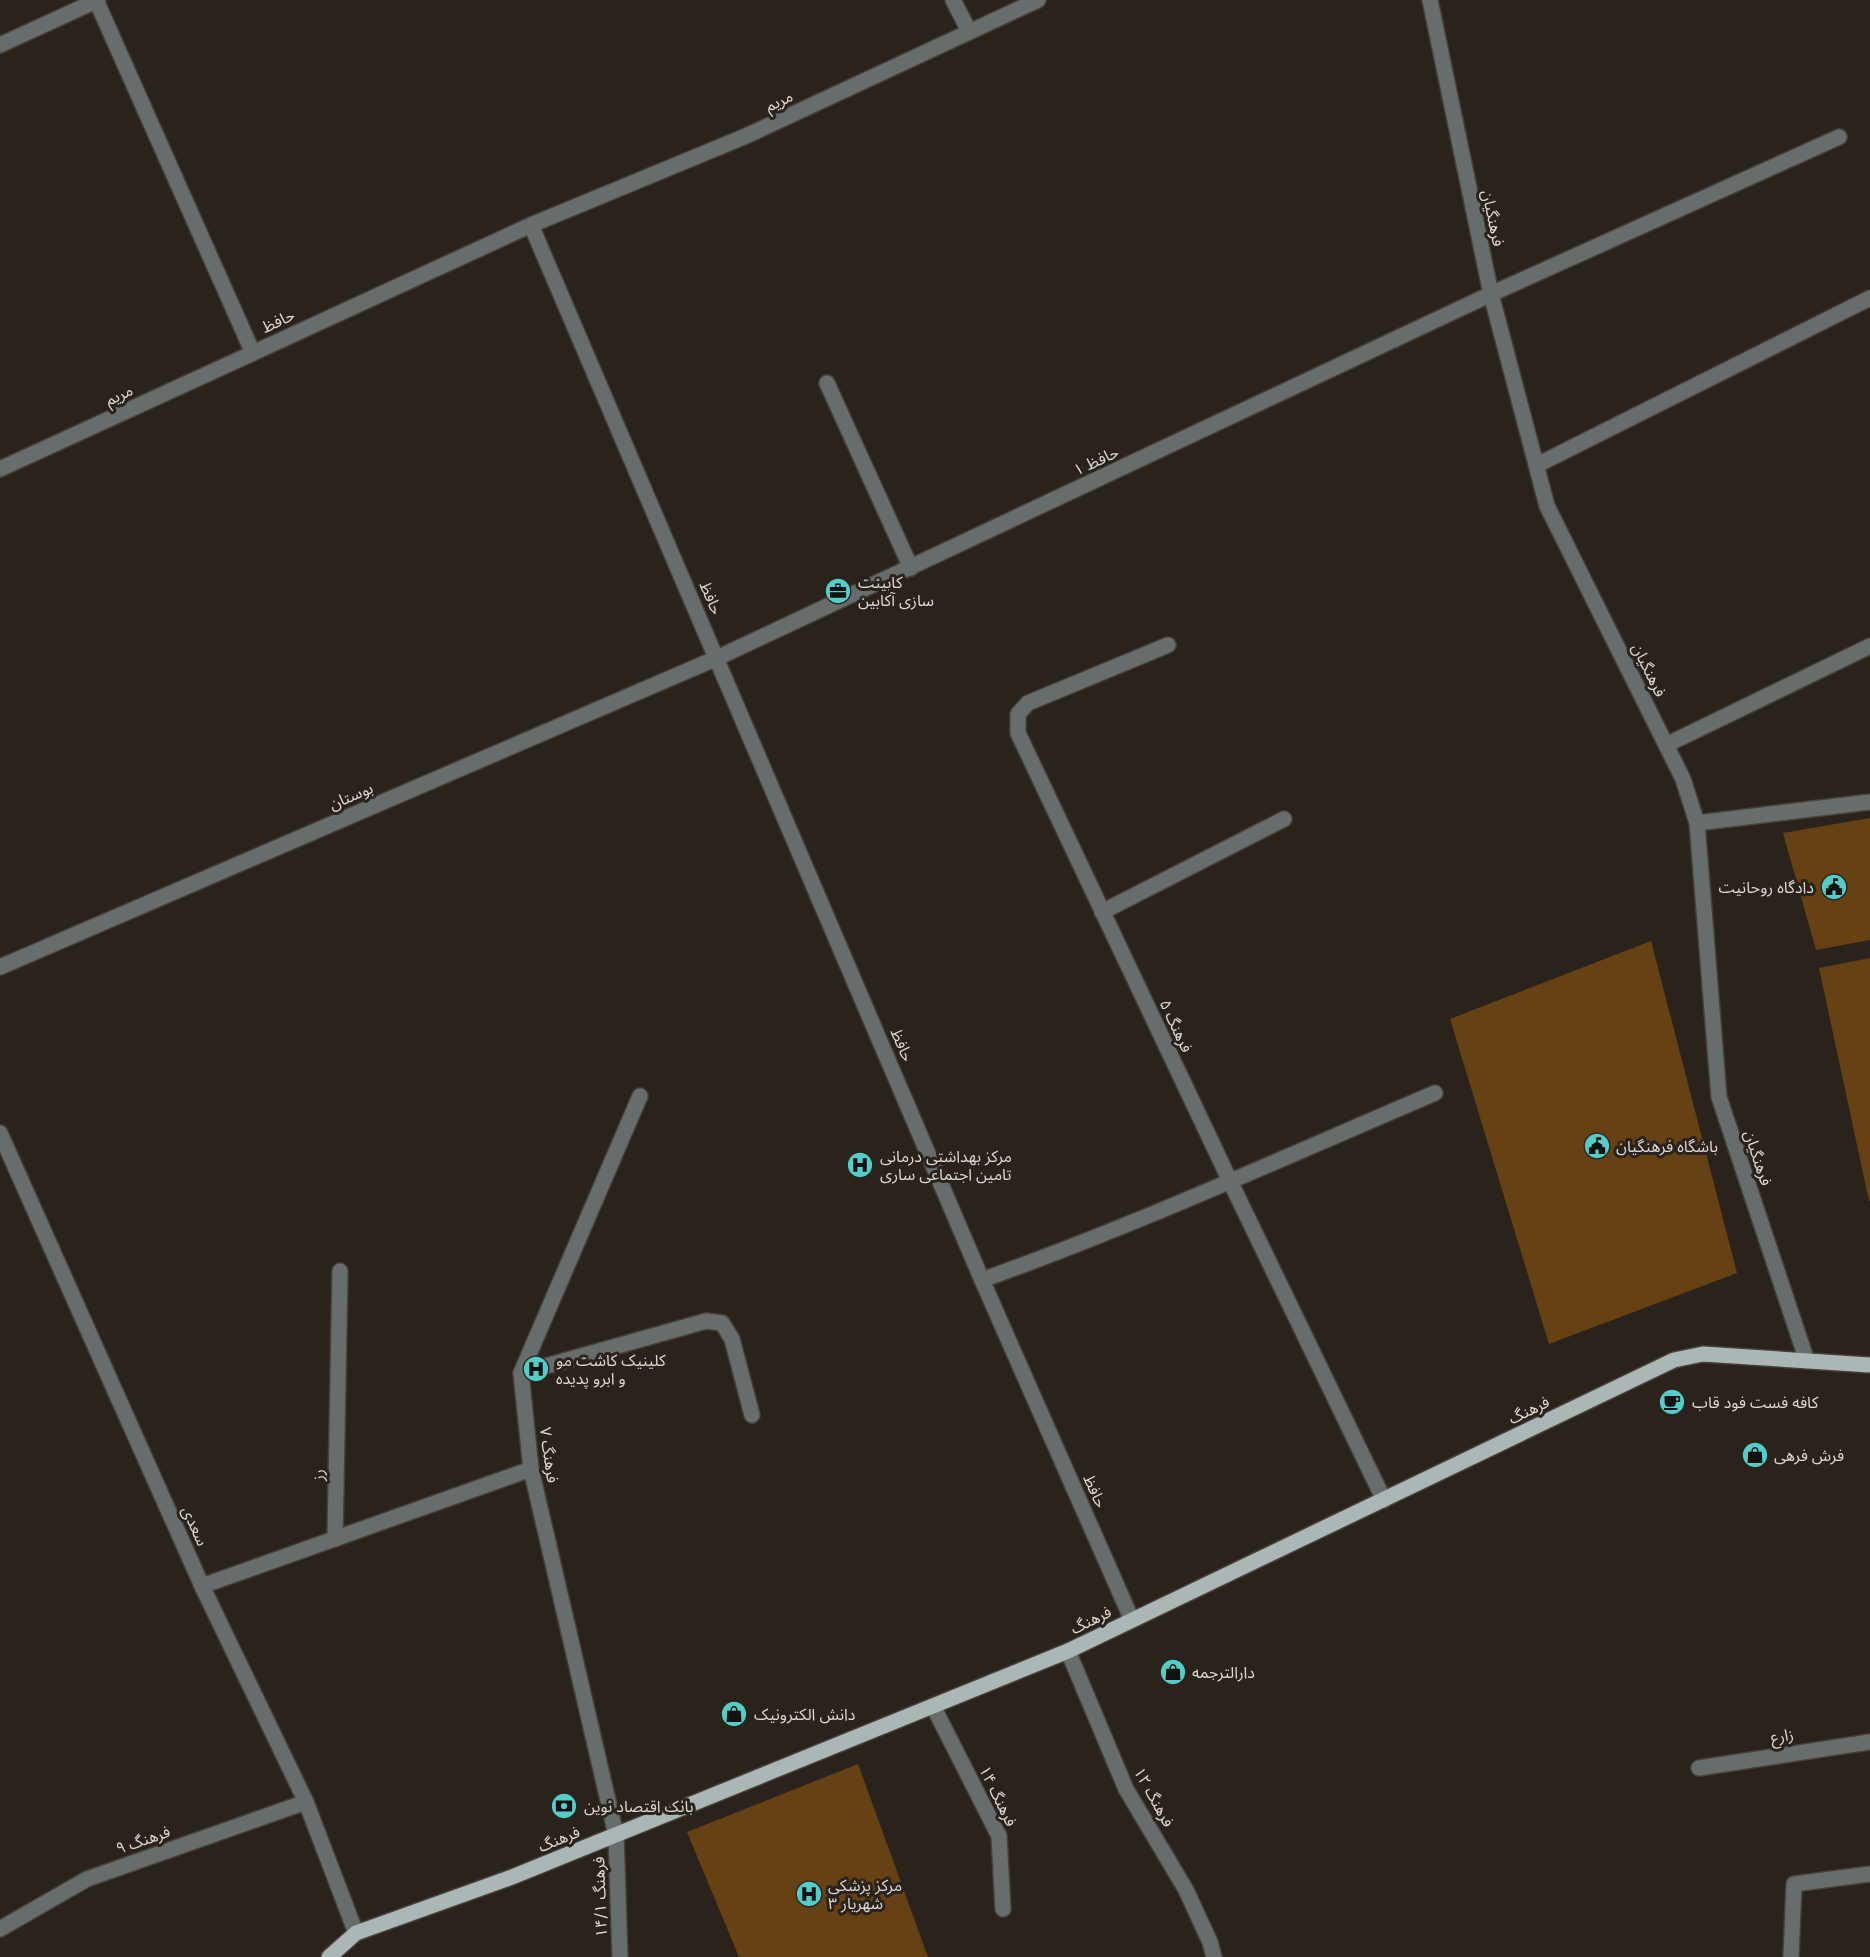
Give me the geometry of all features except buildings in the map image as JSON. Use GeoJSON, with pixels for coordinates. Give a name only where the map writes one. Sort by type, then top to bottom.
{"type":"FeatureCollection","features":[{"type":"Feature","properties":{"kind":"main road","name":"فرهنگ"},"geometry":{"type":"LineString","coordinates":[[329,1957],[356,1933],[512,1877],[1068,1651],[1674,1360],[1703,1354],[1870,1365]]}},
{"type":"Feature","properties":{"kind":"street"},"geometry":{"type":"LineString","coordinates":[[0,45],[97,0]]}},
{"type":"Feature","properties":{"kind":"street","name":"حافظ"},"geometry":{"type":"LineString","coordinates":[[97,0],[253,352],[531,225],[982,1280],[1132,1620]]}},
{"type":"Feature","properties":{"kind":"street"},"geometry":{"type":"LineString","coordinates":[[953,0],[969,32]]}},
{"type":"Feature","properties":{"kind":"street","name":"مریم"},"geometry":{"type":"LineString","coordinates":[[531,225],[746,136],[1038,0]]}},
{"type":"Feature","properties":{"kind":"street","name":"فرهنگیان"},"geometry":{"type":"LineString","coordinates":[[1430,0],[1491,294],[1547,506],[1683,779],[1697,823],[1719,1097],[1807,1361]]}},
{"type":"Feature","properties":{"kind":"street","name":"حافظ ۱"},"geometry":{"type":"LineString","coordinates":[[717,658],[1491,294],[1839,137]]}},
{"type":"Feature","properties":{"kind":"street"},"geometry":{"type":"LineString","coordinates":[[1536,465],[1870,298]]}},
{"type":"Feature","properties":{"kind":"street","name":"مریم"},"geometry":{"type":"LineString","coordinates":[[0,469],[253,352]]}},
{"type":"Feature","properties":{"kind":"street"},"geometry":{"type":"LineString","coordinates":[[827,383],[911,568]]}},
{"type":"Feature","properties":{"kind":"street","name":"فرهنگ ۵"},"geometry":{"type":"LineString","coordinates":[[1168,645],[1028,703],[1018,714],[1018,733],[1384,1500]]}},
{"type":"Feature","properties":{"kind":"street"},"geometry":{"type":"LineString","coordinates":[[1666,745],[1870,646]]}},
{"type":"Feature","properties":{"kind":"street","name":"بوستان"},"geometry":{"type":"LineString","coordinates":[[0,967],[717,658]]}},
{"type":"Feature","properties":{"kind":"street"},"geometry":{"type":"LineString","coordinates":[[1697,823],[1870,802]]}},
{"type":"Feature","properties":{"kind":"street"},"geometry":{"type":"LineString","coordinates":[[1102,912],[1284,819]]}},
{"type":"Feature","properties":{"kind":"street"},"geometry":{"type":"LineString","coordinates":[[982,1280],[1031,1263],[1230,1181],[1435,1093]]}},
{"type":"Feature","properties":{"kind":"street","name":"فرهنگ ۷"},"geometry":{"type":"LineString","coordinates":[[616,1835],[531,1469],[521,1373],[640,1096]]}},
{"type":"Feature","properties":{"kind":"street","name":"سعدی"},"geometry":{"type":"LineString","coordinates":[[0,1133],[202,1586],[306,1802],[356,1933]]}},
{"type":"Feature","properties":{"kind":"street","name":"رز"},"geometry":{"type":"LineString","coordinates":[[334,1539],[340,1271]]}},
{"type":"Feature","properties":{"kind":"street"},"geometry":{"type":"LineString","coordinates":[[521,1373],[706,1321],[722,1323],[732,1339],[752,1415]]}},
{"type":"Feature","properties":{"kind":"street"},"geometry":{"type":"LineString","coordinates":[[202,1586],[531,1469]]}},
{"type":"Feature","properties":{"kind":"street","name":"فرهنگ ١٢"},"geometry":{"type":"LineString","coordinates":[[1068,1651],[1126,1789],[1186,1890],[1210,1942],[1214,1957]]}},
{"type":"Feature","properties":{"kind":"street","name":"فرهنگ ۱۴"},"geometry":{"type":"LineString","coordinates":[[933,1706],[999,1836],[1003,1909]]}},
{"type":"Feature","properties":{"kind":"street","name":"زارع"},"geometry":{"type":"LineString","coordinates":[[1699,1768],[1870,1742]]}},
{"type":"Feature","properties":{"kind":"street","name":"فرهنگ ۹"},"geometry":{"type":"LineString","coordinates":[[0,1929],[87,1879],[306,1802]]}},
{"type":"Feature","properties":{"kind":"street","name":"فرهنگ ۱۴/۱"},"geometry":{"type":"LineString","coordinates":[[616,1835],[620,1957]]}},
{"type":"Feature","properties":{"kind":"street"},"geometry":{"type":"LineString","coordinates":[[1791,1957],[1794,1884],[1870,1874]]}},
{"type":"Feature","properties":{"kind":"place","name":"کابینت سازی آکابین"},"geometry":{"type":"Point","coordinates":[838,591]}},
{"type":"Feature","properties":{"kind":"place","name":"دادگاه روحانیت"},"geometry":{"type":"Point","coordinates":[1834,887]}},
{"type":"Feature","properties":{"kind":"place","name":"باشگاه فرهنگیان"},"geometry":{"type":"Point","coordinates":[1597,1146]}},
{"type":"Feature","properties":{"kind":"place","name":"مرکز بهداشتی درمانی تامین اجتماعی ساری"},"geometry":{"type":"Point","coordinates":[860,1165]}},
{"type":"Feature","properties":{"kind":"place","name":"کلینیک کاشت مو و ابرو پدیده"},"geometry":{"type":"Point","coordinates":[536,1369]}},
{"type":"Feature","properties":{"kind":"place","name":"کافه فست فود قاب"},"geometry":{"type":"Point","coordinates":[1672,1402]}},
{"type":"Feature","properties":{"kind":"place","name":"فرش فرهی"},"geometry":{"type":"Point","coordinates":[1755,1455]}},
{"type":"Feature","properties":{"kind":"place","name":"دارالترجمه"},"geometry":{"type":"Point","coordinates":[1173,1672]}},
{"type":"Feature","properties":{"kind":"place","name":"دانش الکترونیک"},"geometry":{"type":"Point","coordinates":[734,1714]}},
{"type":"Feature","properties":{"kind":"place","name":"بانک اقتصاد نوین"},"geometry":{"type":"Point","coordinates":[564,1806]}},
{"type":"Feature","properties":{"kind":"place","name":"مرکز پزشکی شهریار ۳"},"geometry":{"type":"Point","coordinates":[809,1894]}}]}
